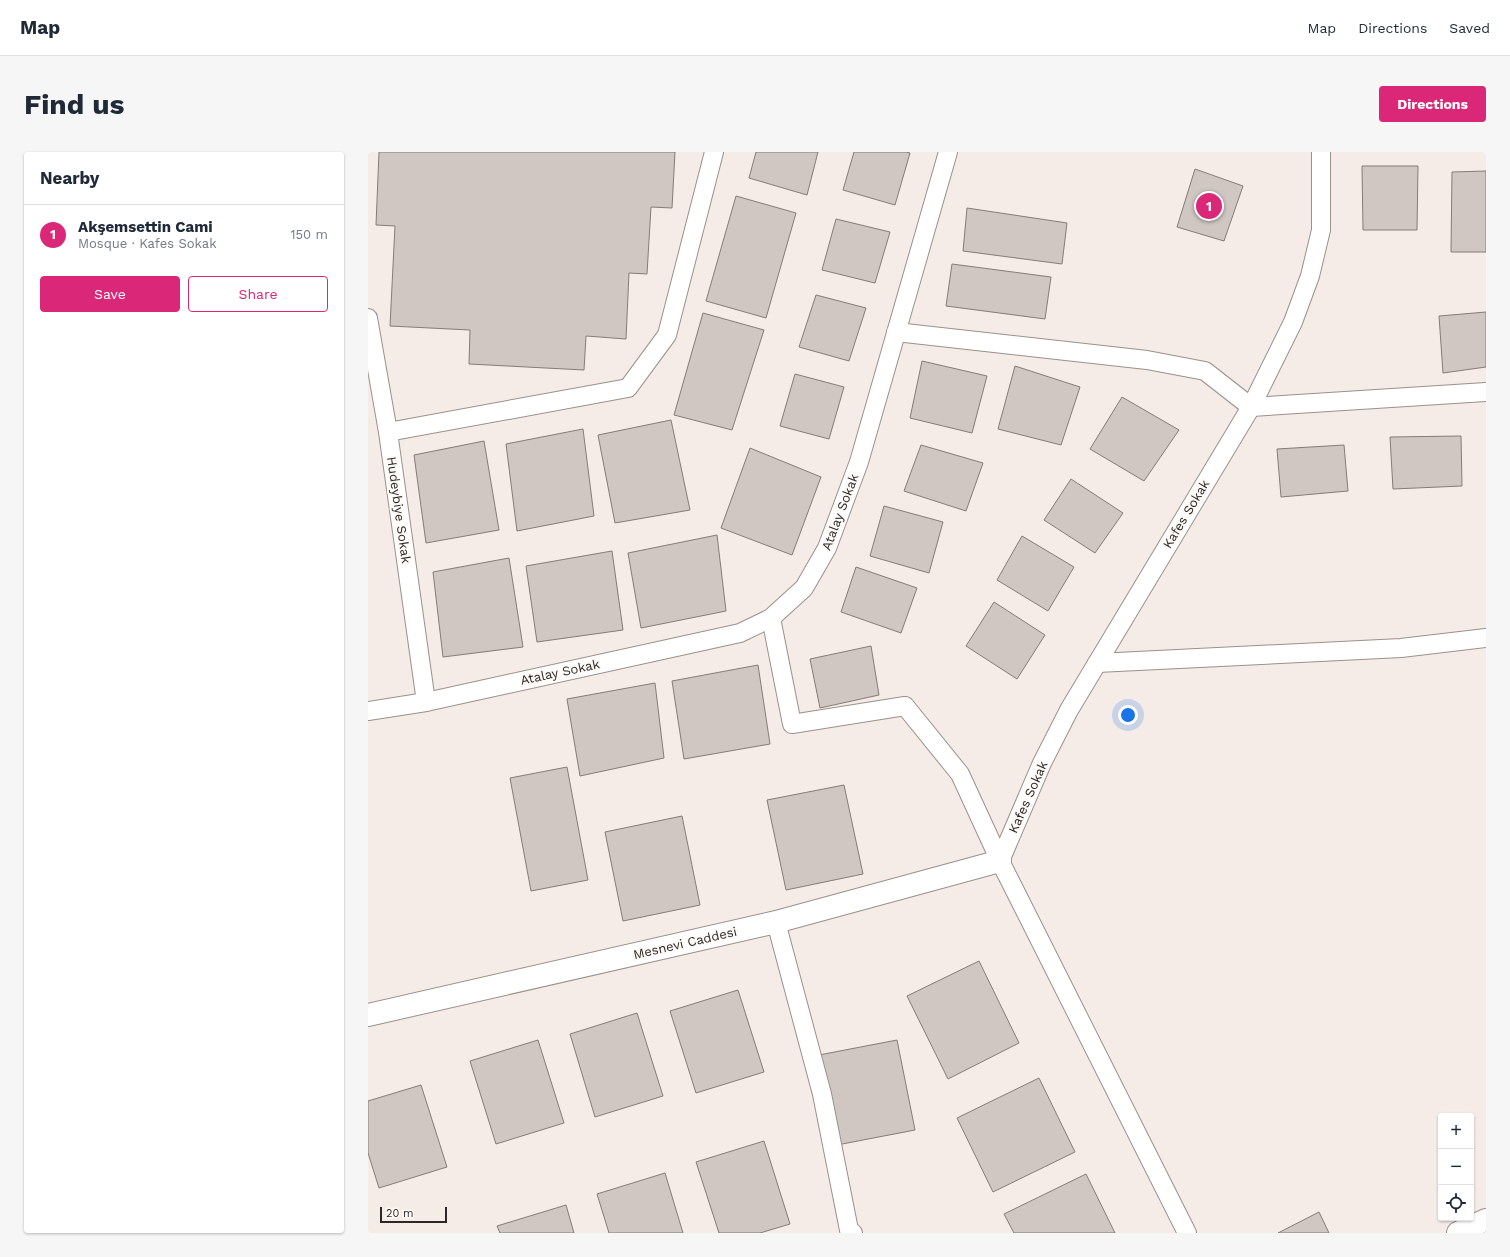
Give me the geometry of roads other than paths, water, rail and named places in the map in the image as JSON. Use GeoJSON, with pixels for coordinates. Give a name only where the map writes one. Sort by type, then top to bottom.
{"type":"FeatureCollection","features":[{"type":"Feature","properties":{"kind":"street"},"geometry":{"type":"LineString","coordinates":[[388,432],[628,388],[667,335],[714,152]]}},
{"type":"Feature","properties":{"kind":"street","name":"Atalay Sokak"},"geometry":{"type":"LineString","coordinates":[[368,710],[426,702],[740,633],[771,618],[804,588],[827,548],[859,462],[948,152]]}},
{"type":"Feature","properties":{"kind":"street","name":"Kafes Sokak"},"geometry":{"type":"LineString","coordinates":[[1000,861],[1042,763],[1068,710],[1251,407],[1293,322],[1310,276],[1321,230],[1321,152]]}},
{"type":"Feature","properties":{"kind":"street","name":"Hudeybiye Sokak"},"geometry":{"type":"LineString","coordinates":[[368,318],[388,432],[426,702]]}},
{"type":"Feature","properties":{"kind":"street"},"geometry":{"type":"LineString","coordinates":[[896,332],[1147,360],[1205,371],[1251,407],[1486,392]]}},
{"type":"Feature","properties":{"kind":"street"},"geometry":{"type":"LineString","coordinates":[[771,618],[792,724],[905,706],[960,774],[1000,861],[1186,1233]]}},
{"type":"Feature","properties":{"kind":"street"},"geometry":{"type":"LineString","coordinates":[[1097,663],[1401,648],[1486,638]]}},
{"type":"Feature","properties":{"kind":"street","name":"Mesnevi Caddesi"},"geometry":{"type":"LineString","coordinates":[[368,1015],[776,922],[1000,861]]}},
{"type":"Feature","properties":{"kind":"street"},"geometry":{"type":"LineString","coordinates":[[776,922],[822,1094],[849,1232]]}},
{"type":"Feature","properties":{"kind":"street"},"geometry":{"type":"LineString","coordinates":[[1458,1233],[1486,1220]]}},
{"type":"Feature","properties":{"kind":"place","name":"Akşemsettin Cami"},"geometry":{"type":"Point","coordinates":[1209,206]}}]}
